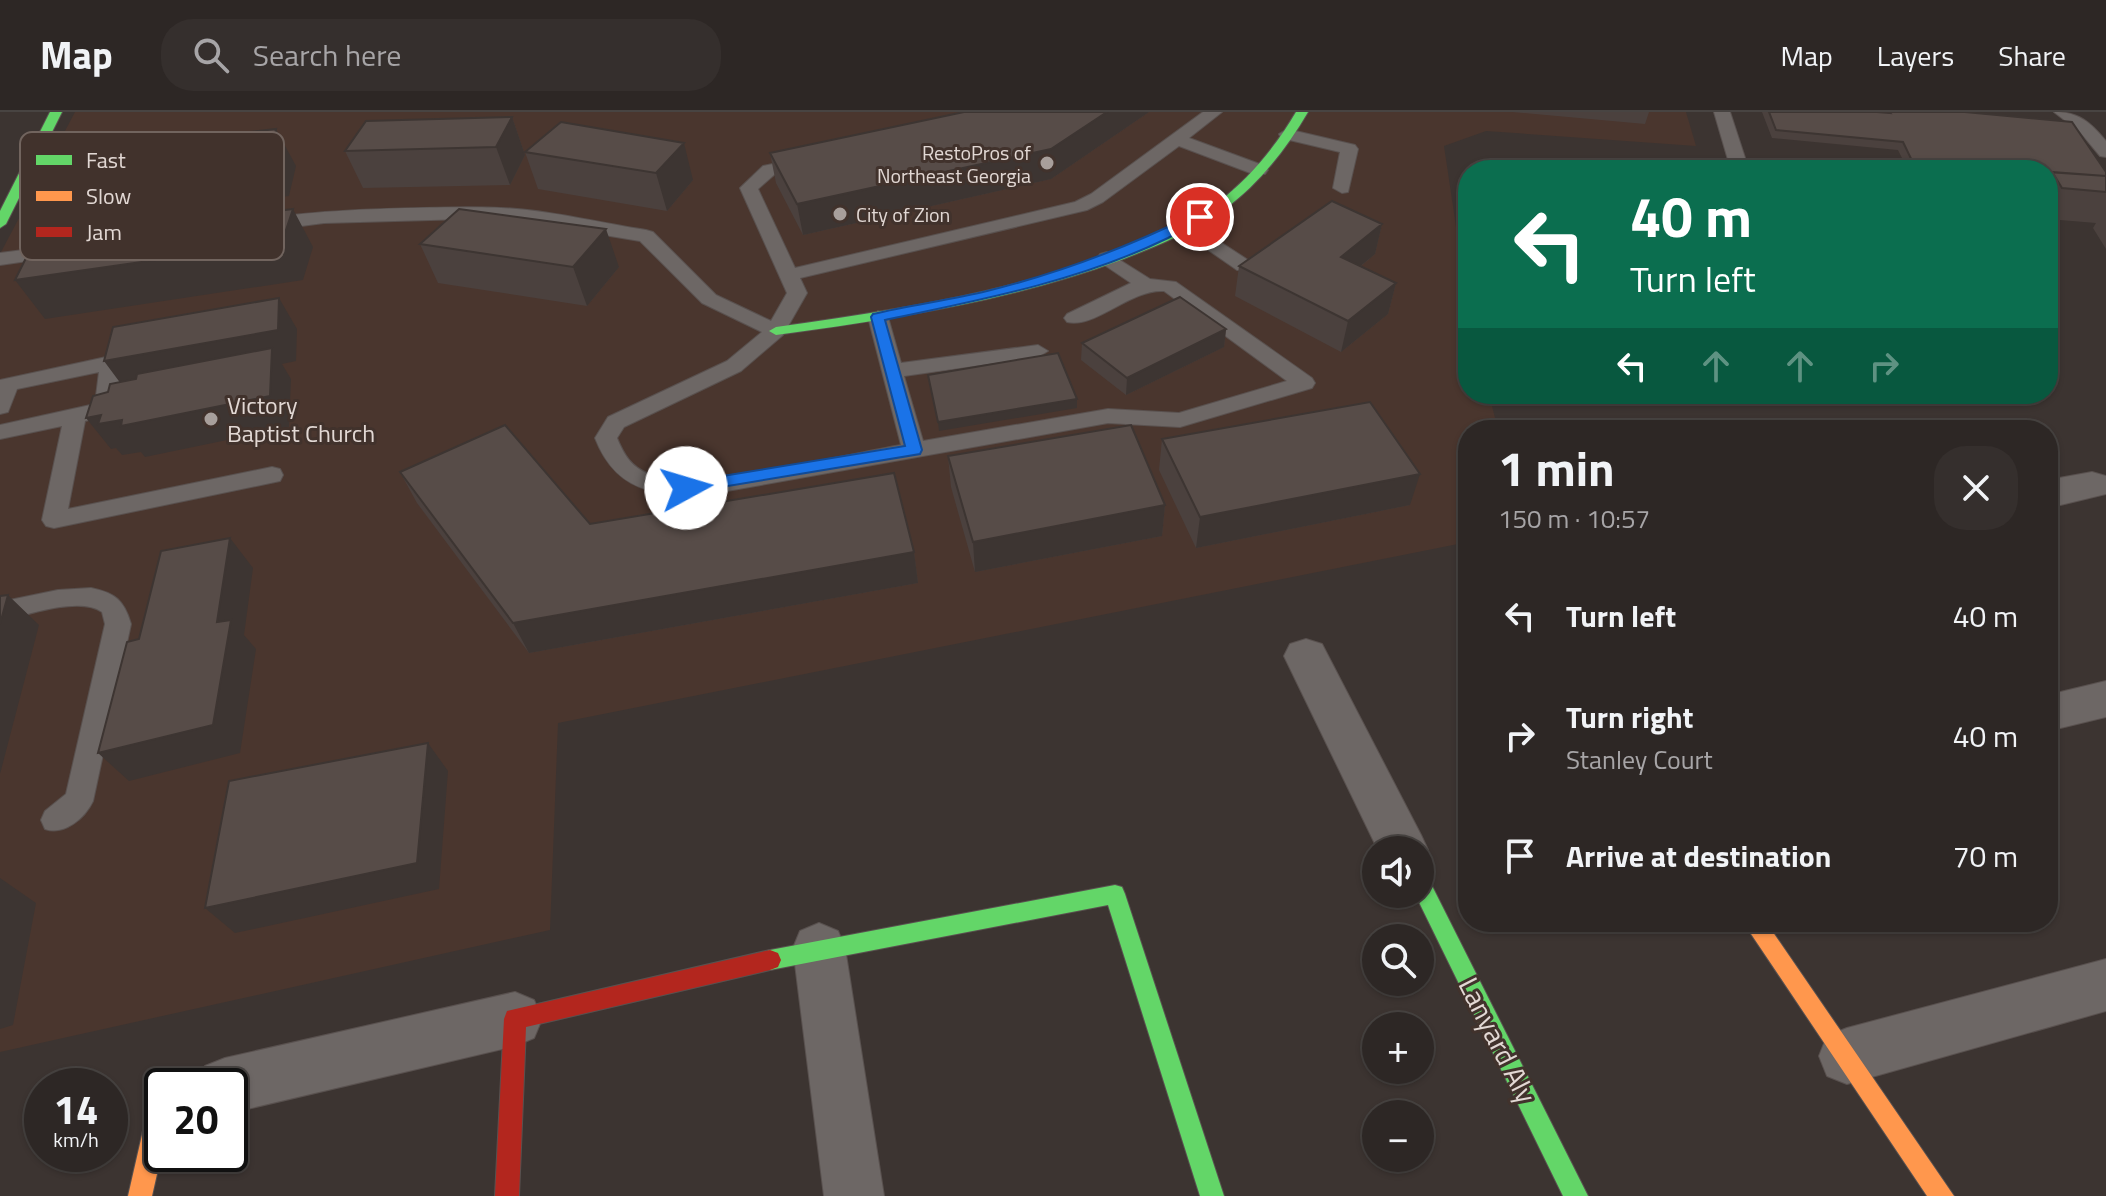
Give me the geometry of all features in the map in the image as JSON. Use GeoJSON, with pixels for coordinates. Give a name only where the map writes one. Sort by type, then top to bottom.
{"type":"FeatureCollection","features":[{"type":"Feature","properties":{"kind":"street"},"geometry":{"type":"LineString","coordinates":[[45,132],[56,112]]}},
{"type":"Feature","properties":{"kind":"street"},"geometry":{"type":"LineString","coordinates":[[776,331],[878,317],[989,295],[1107,258],[1214,210],[1259,170],[1302,112]]}},
{"type":"Feature","properties":{"kind":"street"},"geometry":{"type":"LineString","coordinates":[[4,210],[20,180]]}},
{"type":"Feature","properties":{"kind":"street"},"geometry":{"type":"LineString","coordinates":[[2058,492],[2092,485]]}},
{"type":"Feature","properties":{"kind":"street"},"geometry":{"type":"LineString","coordinates":[[1306,656],[1396,836]]}},
{"type":"Feature","properties":{"kind":"street"},"geometry":{"type":"LineString","coordinates":[[2058,711],[2106,699]]}},
{"type":"Feature","properties":{"kind":"street"},"geometry":{"type":"LineString","coordinates":[[248,1081],[819,948],[1115,894],[1212,1196]]}},
{"type":"Feature","properties":{"kind":"street","name":"Lanyard Aly"},"geometry":{"type":"LineString","coordinates":[[1432,908],[1576,1196]]}},
{"type":"Feature","properties":{"kind":"street"},"geometry":{"type":"LineString","coordinates":[[1761,932],[1942,1196]]}},
{"type":"Feature","properties":{"kind":"street"},"geometry":{"type":"LineString","coordinates":[[819,948],[854,1196]]}},
{"type":"Feature","properties":{"kind":"street"},"geometry":{"type":"LineString","coordinates":[[1847,1056],[2106,985]]}},
{"type":"Feature","properties":{"kind":"street"},"geometry":{"type":"LineString","coordinates":[[507,1196],[515,1019]]}},
{"type":"Feature","properties":{"kind":"street"},"geometry":{"type":"LineString","coordinates":[[140,1196],[146,1172]]}},
{"type":"Feature","properties":{"kind":"lane"},"geometry":{"type":"LineString","coordinates":[[789,275],[1081,206],[1097,198],[1214,112]]}},
{"type":"Feature","properties":{"kind":"lane"},"geometry":{"type":"LineString","coordinates":[[1722,112],[1740,160]]}},
{"type":"Feature","properties":{"kind":"lane"},"geometry":{"type":"LineString","coordinates":[[2062,112],[2086,128],[2106,152]]}},
{"type":"Feature","properties":{"kind":"lane"},"geometry":{"type":"LineString","coordinates":[[1287,134],[1349,149],[1342,188]]}},
{"type":"Feature","properties":{"kind":"lane"},"geometry":{"type":"LineString","coordinates":[[1179,140],[1259,170]]}},
{"type":"Feature","properties":{"kind":"lane"},"geometry":{"type":"LineString","coordinates":[[830,157],[769,170],[749,188],[797,293],[776,331],[734,366],[616,422],[606,438],[611,458],[648,485],[686,488],[1108,416],[1180,420],[1304,383],[1169,286],[1145,284],[1107,258]]}},
{"type":"Feature","properties":{"kind":"lane"},"geometry":{"type":"LineString","coordinates":[[284,222],[324,217],[502,213],[646,236],[709,299],[776,331]]}},
{"type":"Feature","properties":{"kind":"lane"},"geometry":{"type":"LineString","coordinates":[[1185,225],[1244,266]]}},
{"type":"Feature","properties":{"kind":"lane"},"geometry":{"type":"LineString","coordinates":[[0,259],[20,256]]}},
{"type":"Feature","properties":{"kind":"lane"},"geometry":{"type":"LineString","coordinates":[[1074,318],[1145,284]]}},
{"type":"Feature","properties":{"kind":"lane"},"geometry":{"type":"LineString","coordinates":[[878,317],[914,450]]}},
{"type":"Feature","properties":{"kind":"lane"},"geometry":{"type":"LineString","coordinates":[[891,371],[1038,351]]}},
{"type":"Feature","properties":{"kind":"lane"},"geometry":{"type":"LineString","coordinates":[[0,407],[8,384],[111,363],[105,409],[0,432]]}},
{"type":"Feature","properties":{"kind":"lane"},"geometry":{"type":"LineString","coordinates":[[75,415],[54,520],[272,475]]}},
{"type":"Feature","properties":{"kind":"lane"},"geometry":{"type":"LineString","coordinates":[[0,612],[85,596],[102,599],[113,607],[118,624],[79,801],[55,820]]}},
{"type":"Feature","properties":{"kind":"shaded area"},"geometry":{"type":"Polygon","coordinates":[[[75,112],[1686,112],[1696,146],[1486,131],[1444,146],[1458,240],[1458,404],[1492,404],[1496,420],[1458,420],[1458,544],[558,723],[550,930],[0,1052],[0,254],[20,216],[20,260],[284,260],[284,132],[64,132],[75,112]]]}},
{"type":"Feature","properties":{"kind":"building"},"geometry":{"type":"Polygon","coordinates":[[[964,112],[1107,112],[1051,149],[797,204],[770,153],[964,112]]]}},
{"type":"Feature","properties":{"kind":"building"},"geometry":{"type":"Polygon","coordinates":[[[1769,112],[1965,112],[2072,122],[2106,176],[2058,173],[2058,160],[1912,160],[1903,142],[1776,130],[1769,112]]]}},
{"type":"Feature","properties":{"kind":"building"},"geometry":{"type":"Polygon","coordinates":[[[512,117],[496,147],[345,151],[366,121],[512,117]]]}},
{"type":"Feature","properties":{"kind":"building"},"geometry":{"type":"Polygon","coordinates":[[[561,122],[684,143],[656,173],[525,152],[561,122]]]}},
{"type":"Feature","properties":{"kind":"building"},"geometry":{"type":"Polygon","coordinates":[[[2058,172],[2106,176],[2106,192],[2062,188],[2058,172]]]}},
{"type":"Feature","properties":{"kind":"building"},"geometry":{"type":"Polygon","coordinates":[[[1332,201],[1382,224],[1341,257],[1396,283],[1348,321],[1239,266],[1332,201]]]}},
{"type":"Feature","properties":{"kind":"building"},"geometry":{"type":"Polygon","coordinates":[[[293,209],[284,236],[284,210],[293,209]]]}},
{"type":"Feature","properties":{"kind":"building"},"geometry":{"type":"Polygon","coordinates":[[[459,209],[606,229],[573,267],[420,244],[459,209]]]}},
{"type":"Feature","properties":{"kind":"building"},"geometry":{"type":"Polygon","coordinates":[[[25,260],[156,260],[15,280],[25,260]]]}},
{"type":"Feature","properties":{"kind":"building"},"geometry":{"type":"Polygon","coordinates":[[[1180,297],[1226,329],[1127,378],[1082,343],[1180,297]]]}},
{"type":"Feature","properties":{"kind":"building"},"geometry":{"type":"Polygon","coordinates":[[[279,298],[278,330],[104,361],[113,327],[279,298]]]}},
{"type":"Feature","properties":{"kind":"building"},"geometry":{"type":"Polygon","coordinates":[[[272,348],[270,396],[121,426],[122,420],[98,424],[101,415],[86,418],[93,396],[108,392],[110,384],[136,379],[137,374],[272,348]]]}},
{"type":"Feature","properties":{"kind":"building"},"geometry":{"type":"Polygon","coordinates":[[[1058,353],[1077,399],[938,422],[928,375],[1058,353]]]}},
{"type":"Feature","properties":{"kind":"building"},"geometry":{"type":"Polygon","coordinates":[[[1370,402],[1420,474],[1200,517],[1162,439],[1370,402]]]}},
{"type":"Feature","properties":{"kind":"building"},"geometry":{"type":"Polygon","coordinates":[[[505,425],[590,524],[894,473],[914,552],[513,623],[400,472],[505,425]]]}},
{"type":"Feature","properties":{"kind":"building"},"geometry":{"type":"Polygon","coordinates":[[[1131,425],[1165,505],[973,542],[948,456],[1131,425]]]}},
{"type":"Feature","properties":{"kind":"building"},"geometry":{"type":"Polygon","coordinates":[[[230,538],[217,622],[231,620],[213,725],[98,753],[127,642],[139,639],[161,551],[230,538]]]}},
{"type":"Feature","properties":{"kind":"building"},"geometry":{"type":"Polygon","coordinates":[[[8,595],[0,624],[0,596],[8,595]]]}},
{"type":"Feature","properties":{"kind":"building"},"geometry":{"type":"Polygon","coordinates":[[[428,743],[417,863],[205,908],[229,781],[428,743]]]}},
{"type":"Feature","properties":{"kind":"traffic: fast"},"geometry":{"type":"LineString","coordinates":[[46,132],[56,112]]}},
{"type":"Feature","properties":{"kind":"traffic: fast"},"geometry":{"type":"LineString","coordinates":[[776,331],[914,310],[1004,291],[1137,249],[1192,223],[1233,196],[1277,149],[1302,112]]}},
{"type":"Feature","properties":{"kind":"traffic: fast"},"geometry":{"type":"LineString","coordinates":[[0,224],[20,184]]}},
{"type":"Feature","properties":{"kind":"traffic: fast"},"geometry":{"type":"LineString","coordinates":[[770,960],[1115,894],[1212,1196]]}},
{"type":"Feature","properties":{"kind":"traffic: fast"},"geometry":{"type":"LineString","coordinates":[[1432,908],[1576,1196]]}},
{"type":"Feature","properties":{"kind":"traffic: slow"},"geometry":{"type":"LineString","coordinates":[[1761,932],[1942,1196]]}},
{"type":"Feature","properties":{"kind":"traffic: slow"},"geometry":{"type":"LineString","coordinates":[[140,1196],[146,1172]]}},
{"type":"Feature","properties":{"kind":"traffic: jam"},"geometry":{"type":"LineString","coordinates":[[507,1196],[515,1019],[770,960]]}},
{"type":"Feature","properties":{"kind":"place","name":"RestoPros of Northeast Georgia"},"geometry":{"type":"Point","coordinates":[1047,163]}},
{"type":"Feature","properties":{"kind":"place","name":"City of Zion"},"geometry":{"type":"Point","coordinates":[840,214]}},
{"type":"Feature","properties":{"kind":"place","name":"Victory Baptist Church"},"geometry":{"type":"Point","coordinates":[211,419]}},
{"type":"Feature","properties":{"kind":"route"},"geometry":{"type":"LineString","coordinates":[[686,488],[914,450],[878,317],[989,295],[1062,274],[1141,246],[1200,217]]}}]}
